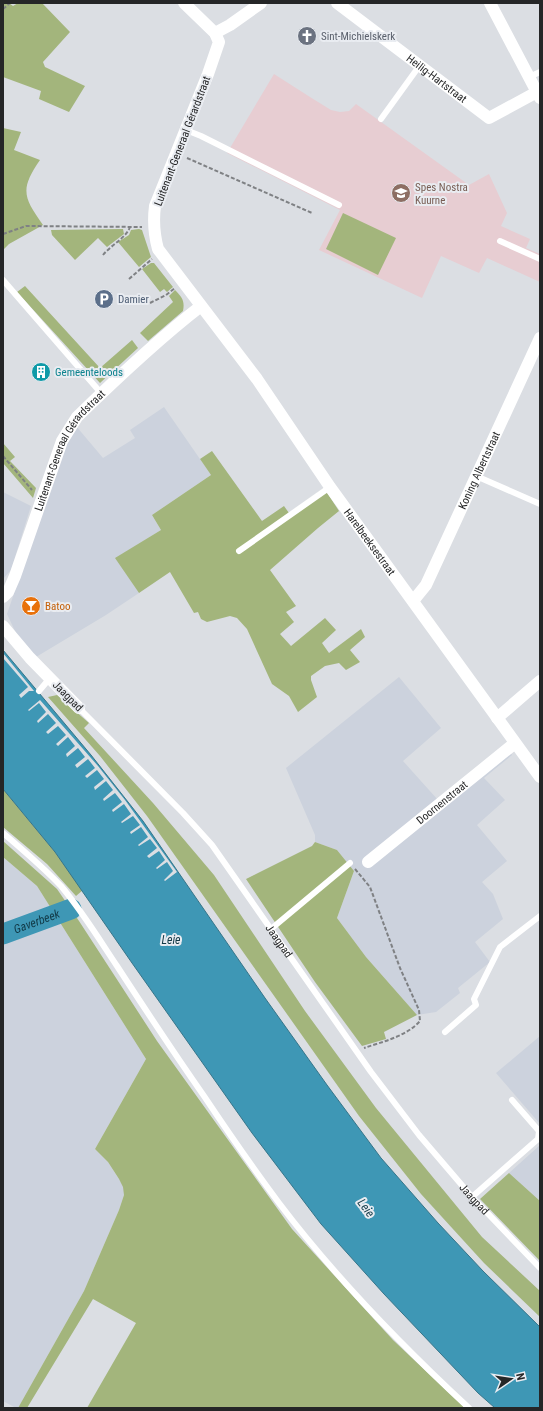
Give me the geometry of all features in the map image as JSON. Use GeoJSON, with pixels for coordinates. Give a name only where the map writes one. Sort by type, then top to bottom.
{"type":"FeatureCollection","features":[{"type":"Feature","properties":{"kind":"street"},"geometry":{"type":"LineString","coordinates":[[184,3],[217,38]]}},
{"type":"Feature","properties":{"kind":"street","name":"Luitenant-Generaal Gérardstraat"},"geometry":{"type":"LineString","coordinates":[[3,597],[8,592],[15,576],[62,441],[70,427],[77,417],[101,393],[171,329],[201,306],[158,249],[153,219],[156,206],[176,153],[208,74],[217,38],[226,34],[230,25],[261,3]]}},
{"type":"Feature","properties":{"kind":"street"},"geometry":{"type":"LineString","coordinates":[[490,3],[535,74],[539,95]]}},
{"type":"Feature","properties":{"kind":"street","name":"Heilig-Hartstraat"},"geometry":{"type":"LineString","coordinates":[[339,5],[489,118],[539,95]]}},
{"type":"Feature","properties":{"kind":"street","name":"Harelbeeksestraat"},"geometry":{"type":"LineString","coordinates":[[201,306],[256,379],[330,488],[540,777]]}},
{"type":"Feature","properties":{"kind":"street","name":"Koning Albertstraat"},"geometry":{"type":"LineString","coordinates":[[413,601],[426,585],[540,338]]}},
{"type":"Feature","properties":{"kind":"street","name":"Jaagpad"},"geometry":{"type":"LineString","coordinates":[[3,626],[79,708]]}},
{"type":"Feature","properties":{"kind":"street"},"geometry":{"type":"LineString","coordinates":[[497,718],[540,681]]}},
{"type":"Feature","properties":{"kind":"street","name":"Doornenstraat"},"geometry":{"type":"LineString","coordinates":[[368,862],[515,743]]}},
{"type":"Feature","properties":{"kind":"lane"},"geometry":{"type":"LineString","coordinates":[[381,119],[420,65]]}},
{"type":"Feature","properties":{"kind":"lane"},"geometry":{"type":"LineString","coordinates":[[186,130],[339,206]]}},
{"type":"Feature","properties":{"kind":"lane"},"geometry":{"type":"LineString","coordinates":[[500,241],[540,259]]}},
{"type":"Feature","properties":{"kind":"lane"},"geometry":{"type":"LineString","coordinates":[[3,280],[101,393]]}},
{"type":"Feature","properties":{"kind":"lane"},"geometry":{"type":"LineString","coordinates":[[476,476],[540,504]]}},
{"type":"Feature","properties":{"kind":"lane"},"geometry":{"type":"LineString","coordinates":[[239,551],[330,488]]}},
{"type":"Feature","properties":{"kind":"lane"},"geometry":{"type":"LineString","coordinates":[[39,691],[50,678]]}},
{"type":"Feature","properties":{"kind":"lane","name":"Jaagpad"},"geometry":{"type":"LineString","coordinates":[[79,708],[183,813],[212,845],[356,1051],[424,1140],[472,1197],[540,1268]]}},
{"type":"Feature","properties":{"kind":"lane"},"geometry":{"type":"LineString","coordinates":[[3,833],[60,885],[82,914],[184,1068],[253,1168],[308,1240],[357,1296],[393,1334],[429,1371],[469,1408]]}},
{"type":"Feature","properties":{"kind":"lane"},"geometry":{"type":"LineString","coordinates":[[271,929],[350,863]]}},
{"type":"Feature","properties":{"kind":"lane"},"geometry":{"type":"LineString","coordinates":[[445,1032],[476,1005],[474,999],[500,947],[540,916]]}},
{"type":"Feature","properties":{"kind":"lane"},"geometry":{"type":"LineString","coordinates":[[472,1197],[538,1139],[539,1131],[512,1100]]}},
{"type":"Feature","properties":{"kind":"path"},"geometry":{"type":"LineString","coordinates":[[3,9],[10,3]]}},
{"type":"Feature","properties":{"kind":"path"},"geometry":{"type":"LineString","coordinates":[[176,153],[312,213]]}},
{"type":"Feature","properties":{"kind":"path"},"geometry":{"type":"LineString","coordinates":[[3,234],[26,226],[154,227]]}},
{"type":"Feature","properties":{"kind":"path"},"geometry":{"type":"LineString","coordinates":[[103,255],[108,248],[126,233],[130,227]]}},
{"type":"Feature","properties":{"kind":"path"},"geometry":{"type":"LineString","coordinates":[[129,279],[161,253]]}},
{"type":"Feature","properties":{"kind":"path"},"geometry":{"type":"LineString","coordinates":[[150,303],[166,295],[183,282]]}},
{"type":"Feature","properties":{"kind":"path"},"geometry":{"type":"LineString","coordinates":[[3,456],[34,493],[42,496]]}},
{"type":"Feature","properties":{"kind":"path"},"geometry":{"type":"LineString","coordinates":[[350,863],[370,887],[400,968],[419,1010],[420,1021],[414,1028],[356,1051]]}},
{"type":"Feature","properties":{"kind":"shaded area","name":"Spes Nostra Kuurne"},"geometry":{"type":"Polygon","coordinates":[[[274,74],[331,110],[340,112],[349,111],[356,104],[469,185],[489,174],[507,213],[501,226],[530,239],[526,248],[540,254],[540,282],[487,258],[479,273],[441,256],[422,298],[319,250],[340,210],[227,153],[274,74]]]}},
{"type":"Feature","properties":{"kind":"shaded area"},"geometry":{"type":"Polygon","coordinates":[[[164,407],[211,475],[152,515],[161,530],[116,558],[139,593],[106,615],[36,657],[22,646],[7,614],[60,459],[76,426],[103,458],[135,438],[130,430],[164,407]]]}},
{"type":"Feature","properties":{"kind":"shaded area"},"geometry":{"type":"Polygon","coordinates":[[[3,492],[31,506],[11,570],[3,579],[3,492]]]}},
{"type":"Feature","properties":{"kind":"shaded area"},"geometry":{"type":"Polygon","coordinates":[[[399,677],[441,728],[403,761],[438,800],[505,746],[512,755],[484,778],[505,800],[477,825],[507,861],[482,882],[493,894],[503,919],[475,942],[490,962],[458,988],[460,993],[436,1012],[417,1015],[366,957],[337,918],[354,871],[337,850],[315,842],[315,835],[286,768],[399,677]]]}},
{"type":"Feature","properties":{"kind":"shaded area"},"geometry":{"type":"Polygon","coordinates":[[[3,857],[37,886],[146,1059],[95,1149],[108,1162],[124,1187],[124,1195],[119,1210],[84,1291],[18,1408],[3,1401],[3,857]]]}},
{"type":"Feature","properties":{"kind":"shaded area"},"geometry":{"type":"Polygon","coordinates":[[[540,1036],[540,1124],[496,1073],[540,1036]]]}},
{"type":"Feature","properties":{"kind":"shaded area"},"geometry":{"type":"Polygon","coordinates":[[[540,1145],[540,1201],[509,1173],[540,1145]]]}},
{"type":"Feature","properties":{"kind":"green space"},"geometry":{"type":"Polygon","coordinates":[[[3,3],[9,3],[13,6],[18,3],[42,3],[70,32],[43,62],[45,67],[85,86],[69,112],[39,99],[41,91],[3,77],[3,3]]]}},
{"type":"Feature","properties":{"kind":"green space"},"geometry":{"type":"Polygon","coordinates":[[[3,128],[21,132],[14,150],[40,160],[29,178],[26,193],[31,207],[43,225],[9,244],[3,250],[3,128]]]}},
{"type":"Feature","properties":{"kind":"green space"},"geometry":{"type":"Polygon","coordinates":[[[343,213],[396,238],[378,275],[326,249],[343,213]]]}},
{"type":"Feature","properties":{"kind":"green space"},"geometry":{"type":"Polygon","coordinates":[[[123,229],[124,234],[107,247],[98,238],[75,260],[52,235],[51,230],[123,229]]]}},
{"type":"Feature","properties":{"kind":"green space"},"geometry":{"type":"Polygon","coordinates":[[[131,230],[142,230],[151,257],[139,267],[118,242],[129,235],[131,230]]]}},
{"type":"Feature","properties":{"kind":"green space"},"geometry":{"type":"Polygon","coordinates":[[[151,263],[154,263],[173,287],[167,292],[164,289],[160,292],[142,269],[151,263]]]}},
{"type":"Feature","properties":{"kind":"green space"},"geometry":{"type":"Polygon","coordinates":[[[25,286],[100,368],[132,340],[138,348],[100,383],[17,292],[25,286]]]}},
{"type":"Feature","properties":{"kind":"green space"},"geometry":{"type":"Polygon","coordinates":[[[175,290],[184,304],[183,311],[148,341],[140,333],[173,302],[169,296],[175,290]]]}},
{"type":"Feature","properties":{"kind":"green space"},"geometry":{"type":"Polygon","coordinates":[[[3,443],[15,457],[10,461],[36,488],[33,498],[3,463],[3,443]]]}},
{"type":"Feature","properties":{"kind":"green space"},"geometry":{"type":"Polygon","coordinates":[[[212,451],[262,521],[284,506],[289,513],[324,488],[339,511],[270,570],[296,606],[286,612],[294,622],[280,634],[291,646],[325,618],[336,630],[322,643],[329,653],[361,629],[365,637],[350,650],[360,662],[346,670],[339,663],[325,666],[311,676],[317,697],[298,712],[289,696],[272,684],[247,629],[237,618],[230,616],[207,622],[201,619],[198,612],[194,613],[170,572],[139,593],[115,558],[161,530],[152,515],[211,475],[200,459],[212,451]]]}},
{"type":"Feature","properties":{"kind":"green space"},"geometry":{"type":"Polygon","coordinates":[[[57,695],[89,723],[84,728],[153,803],[214,875],[305,1011],[376,1108],[482,1237],[540,1291],[540,1317],[484,1263],[421,1194],[359,1116],[147,816],[100,756],[48,697],[57,695]]]}},
{"type":"Feature","properties":{"kind":"green space"},"geometry":{"type":"Polygon","coordinates":[[[3,789],[55,852],[83,890],[76,896],[47,864],[3,827],[3,789]]]}},
{"type":"Feature","properties":{"kind":"green space"},"geometry":{"type":"Polygon","coordinates":[[[3,841],[57,889],[157,1041],[292,1229],[393,1340],[465,1408],[87,1408],[136,1323],[93,1299],[27,1408],[18,1408],[84,1291],[119,1210],[124,1195],[123,1187],[108,1162],[95,1149],[146,1059],[37,886],[3,857],[3,841]]]}},
{"type":"Feature","properties":{"kind":"green space"},"geometry":{"type":"Polygon","coordinates":[[[315,842],[337,850],[354,871],[337,918],[366,957],[417,1015],[384,1032],[386,1039],[362,1046],[315,982],[246,879],[312,846],[315,842]]]}},
{"type":"Feature","properties":{"kind":"green space"},"geometry":{"type":"Polygon","coordinates":[[[509,1173],[540,1201],[540,1261],[480,1199],[509,1173]]]}},
{"type":"Feature","properties":{"kind":"water","name":"Leie"},"geometry":{"type":"Polygon","coordinates":[[[3,650],[91,755],[143,821],[265,998],[381,1158],[438,1223],[483,1271],[540,1327],[540,1408],[495,1408],[478,1393],[384,1294],[321,1224],[252,1133],[55,852],[3,789],[3,650]]]}},
{"type":"Feature","properties":{"kind":"pier"},"geometry":{"type":"Polygon","coordinates":[[[3,653],[34,691],[29,691],[21,698],[19,695],[28,687],[3,658],[3,653]]]}},
{"type":"Feature","properties":{"kind":"pier"},"geometry":{"type":"Polygon","coordinates":[[[40,700],[98,766],[125,800],[177,872],[165,881],[164,880],[173,871],[167,862],[157,869],[156,868],[165,860],[159,851],[149,858],[147,856],[157,848],[150,839],[139,846],[138,845],[148,837],[141,827],[131,834],[130,832],[140,825],[133,816],[122,823],[121,822],[131,814],[124,804],[113,812],[112,810],[122,802],[115,793],[104,801],[103,799],[113,790],[106,781],[95,790],[94,787],[104,779],[97,770],[87,778],[85,776],[95,768],[88,759],[77,768],[75,765],[85,757],[78,748],[67,757],[66,754],[75,746],[68,737],[58,746],[56,744],[66,735],[58,726],[48,734],[46,732],[56,723],[48,714],[38,723],[37,721],[46,712],[39,703],[29,711],[28,710],[40,700]]]}},
{"type":"Feature","properties":{"kind":"waterway","name":"Gaverbeek"},"geometry":{"type":"LineString","coordinates":[[3,934],[71,909]]}},
{"type":"Feature","properties":{"kind":"place","name":"Sint-Michielskerk"},"geometry":{"type":"Point","coordinates":[307,36]}},
{"type":"Feature","properties":{"kind":"place","name":"Spes Nostra Kuurne"},"geometry":{"type":"Point","coordinates":[401,193]}},
{"type":"Feature","properties":{"kind":"place","name":"Damier"},"geometry":{"type":"Point","coordinates":[104,299]}},
{"type":"Feature","properties":{"kind":"place","name":"Gemeenteloods"},"geometry":{"type":"Point","coordinates":[41,372]}},
{"type":"Feature","properties":{"kind":"place","name":"Batoo"},"geometry":{"type":"Point","coordinates":[31,606]}}]}
